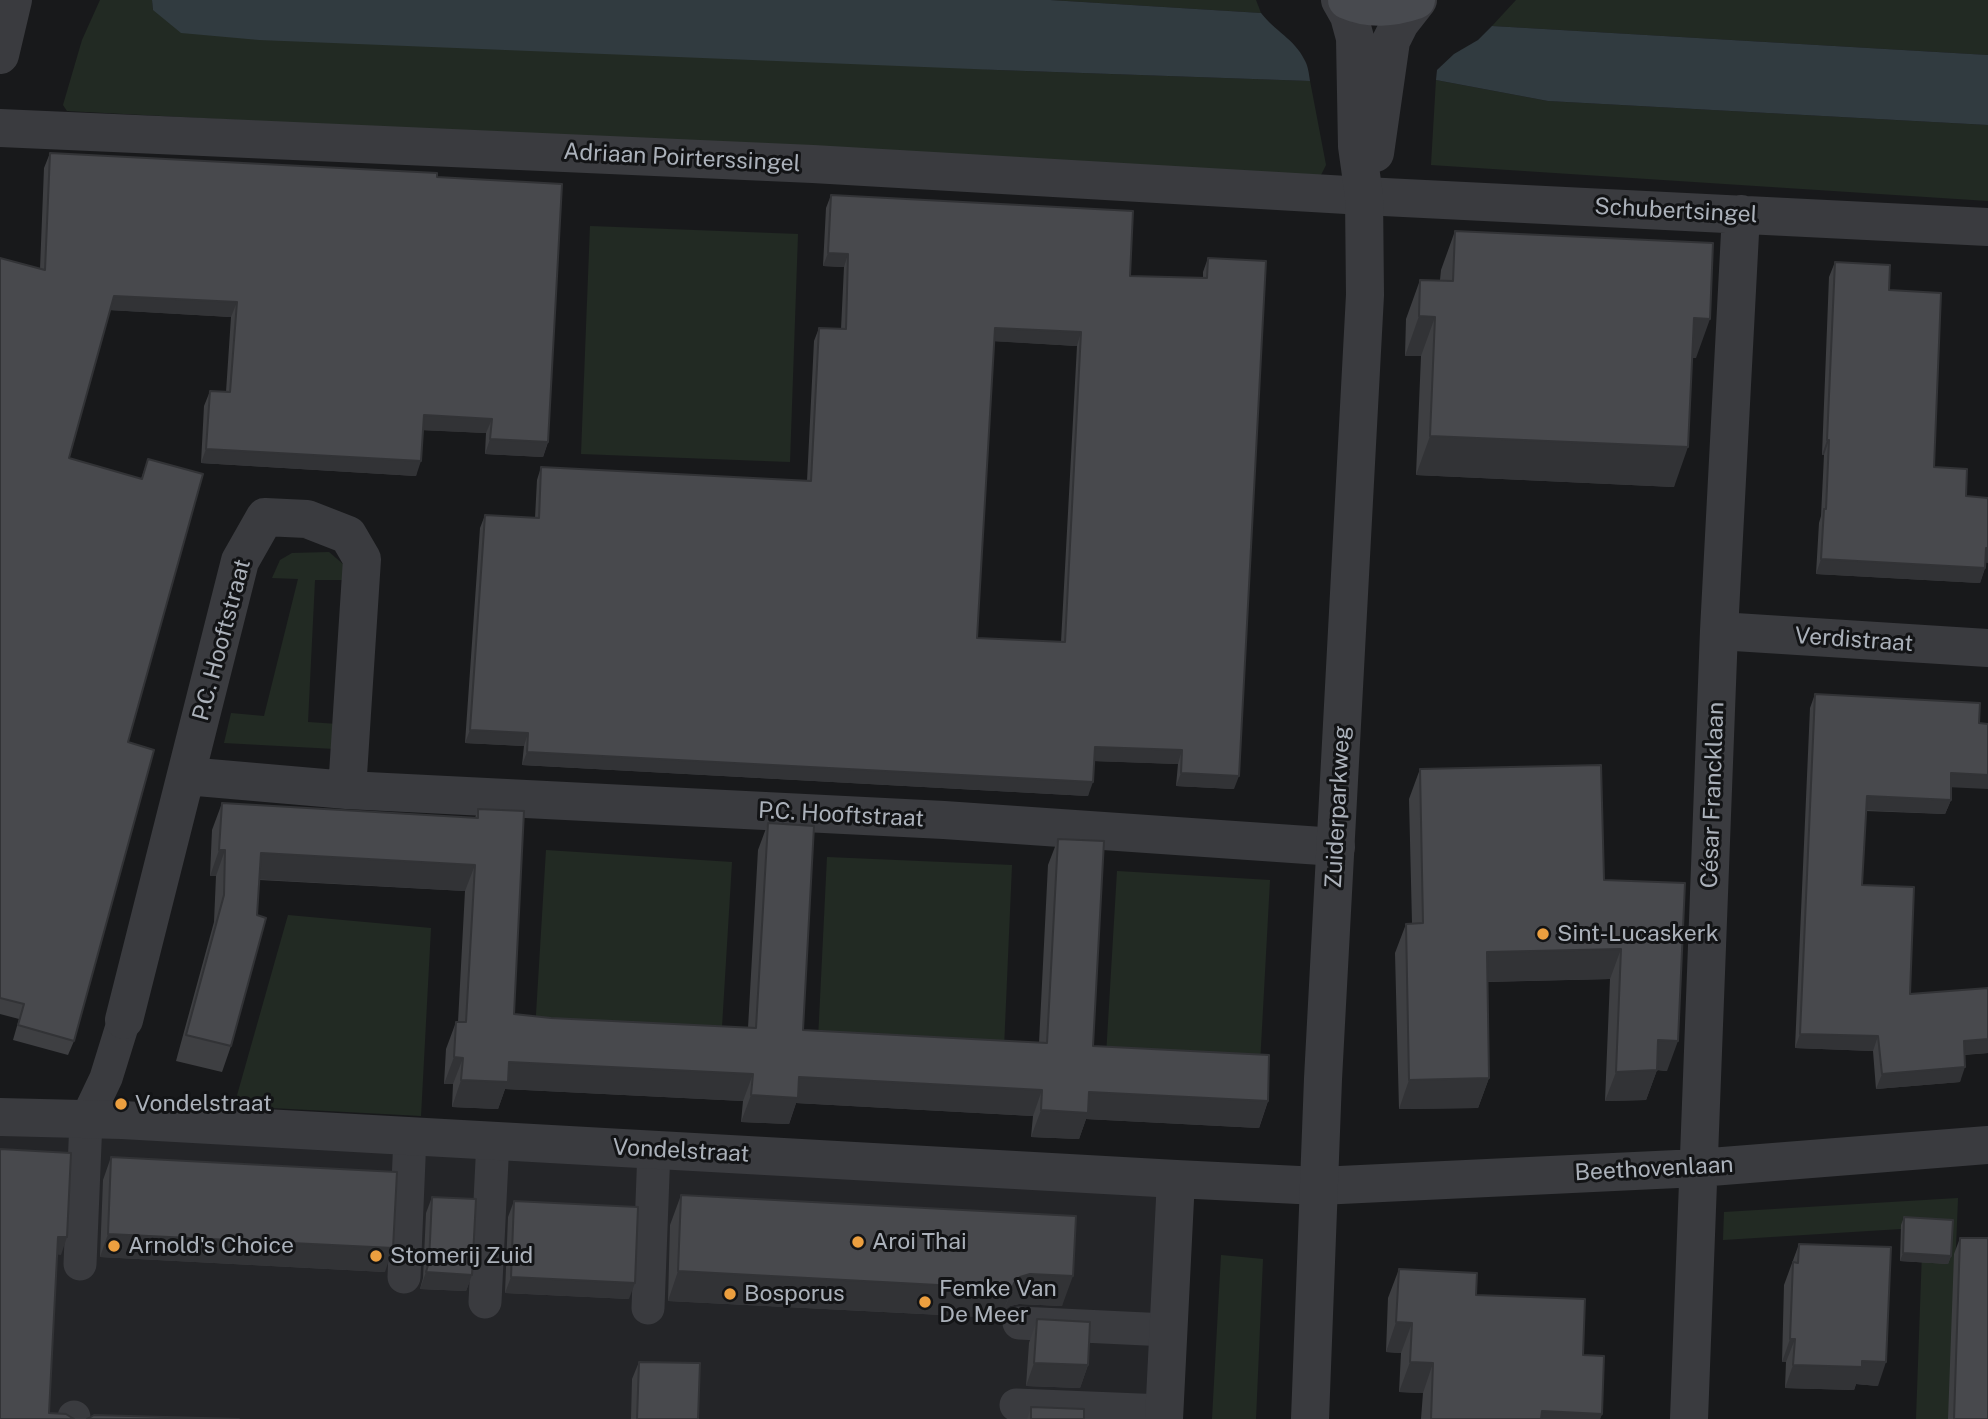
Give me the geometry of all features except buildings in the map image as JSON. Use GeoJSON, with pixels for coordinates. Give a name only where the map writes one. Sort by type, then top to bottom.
{"type":"FeatureCollection","features":[{"type":"Feature","properties":{"kind":"main road"},"geometry":{"type":"LineString","coordinates":[[1347,0],[1378,7],[1399,6],[1417,0]]}},
{"type":"Feature","properties":{"kind":"street"},"geometry":{"type":"LineString","coordinates":[[0,55],[12,0]]}},
{"type":"Feature","properties":{"kind":"street","name":"Zuiderparkweg"},"geometry":{"type":"LineString","coordinates":[[1310,1419],[1323,1079],[1365,295],[1364,196],[1357,146],[1355,38],[1349,16],[1340,0]]}},
{"type":"Feature","properties":{"kind":"street","name":"Zuiderparkweg"},"geometry":{"type":"LineString","coordinates":[[1364,196],[1377,145],[1391,41],[1417,0]]}},
{"type":"Feature","properties":{"kind":"street","name":"Adriaan Poirterssingel"},"geometry":{"type":"LineString","coordinates":[[0,128],[813,164],[1364,196]]}},
{"type":"Feature","properties":{"kind":"street","name":"Schubertsingel"},"geometry":{"type":"LineString","coordinates":[[1364,196],[1988,227]]}},
{"type":"Feature","properties":{"kind":"street","name":"César Francklaan"},"geometry":{"type":"LineString","coordinates":[[1689,1419],[1719,631],[1741,214]]}},
{"type":"Feature","properties":{"kind":"street","name":"P.C. Hooftstraat"},"geometry":{"type":"LineString","coordinates":[[86,1120],[106,1078],[124,1020],[240,561],[265,517],[307,519],[348,535],[362,559],[347,790]]}},
{"type":"Feature","properties":{"kind":"street","name":"Verdistraat"},"geometry":{"type":"LineString","coordinates":[[1719,631],[1988,648]]}},
{"type":"Feature","properties":{"kind":"street","name":"P.C. Hooftstraat"},"geometry":{"type":"LineString","coordinates":[[186,776],[347,790],[944,820],[1336,847]]}},
{"type":"Feature","properties":{"kind":"street","name":"Vondelstraat"},"geometry":{"type":"LineString","coordinates":[[0,1117],[493,1140],[1319,1186]]}},
{"type":"Feature","properties":{"kind":"street"},"geometry":{"type":"LineString","coordinates":[[80,1264],[86,1120]]}},
{"type":"Feature","properties":{"kind":"street"},"geometry":{"type":"LineString","coordinates":[[404,1277],[410,1136]]}},
{"type":"Feature","properties":{"kind":"street"},"geometry":{"type":"LineString","coordinates":[[485,1301],[493,1140]]}},
{"type":"Feature","properties":{"kind":"street","name":"Beethovenlaan"},"geometry":{"type":"LineString","coordinates":[[1319,1186],[1698,1168],[1988,1145]]}},
{"type":"Feature","properties":{"kind":"street"},"geometry":{"type":"LineString","coordinates":[[648,1308],[654,1149]]}},
{"type":"Feature","properties":{"kind":"street"},"geometry":{"type":"LineString","coordinates":[[1016,1405],[1164,1415],[1176,1179]]}},
{"type":"Feature","properties":{"kind":"street"},"geometry":{"type":"LineString","coordinates":[[1019,1323],[1167,1331]]}},
{"type":"Feature","properties":{"kind":"shaded area"},"geometry":{"type":"Polygon","coordinates":[[[100,0],[152,0],[153,10],[998,70],[1310,81],[1326,165],[1320,177],[67,111],[63,105],[82,40],[100,0]]]}},
{"type":"Feature","properties":{"kind":"shaded area"},"geometry":{"type":"Polygon","coordinates":[[[152,0],[1050,0],[1261,13],[1300,52],[1310,81],[259,40],[181,33],[153,10],[152,0]]]}},
{"type":"Feature","properties":{"kind":"shaded area"},"geometry":{"type":"Polygon","coordinates":[[[1050,0],[1256,0],[1261,13],[1050,0]]]}},
{"type":"Feature","properties":{"kind":"shaded area"},"geometry":{"type":"Polygon","coordinates":[[[1516,0],[1988,0],[1988,55],[1492,26],[1516,0]]]}},
{"type":"Feature","properties":{"kind":"shaded area"},"geometry":{"type":"Polygon","coordinates":[[[1492,26],[1988,55],[1988,125],[1548,101],[1436,80],[1437,70],[1454,54],[1478,40],[1492,26]]]}},
{"type":"Feature","properties":{"kind":"shaded area"},"geometry":{"type":"Polygon","coordinates":[[[1436,80],[1548,101],[1988,125],[1988,201],[1431,165],[1436,80]]]}},
{"type":"Feature","properties":{"kind":"shaded area"},"geometry":{"type":"Polygon","coordinates":[[[590,226],[798,234],[790,462],[581,454],[590,226]]]}},
{"type":"Feature","properties":{"kind":"shaded area"},"geometry":{"type":"Polygon","coordinates":[[[329,552],[343,564],[344,580],[315,580],[308,722],[338,724],[335,749],[224,743],[231,713],[264,716],[298,579],[272,578],[280,560],[292,553],[329,552]]]}},
{"type":"Feature","properties":{"kind":"shaded area"},"geometry":{"type":"Polygon","coordinates":[[[546,850],[732,862],[721,1043],[535,1031],[546,850]]]}},
{"type":"Feature","properties":{"kind":"shaded area"},"geometry":{"type":"Polygon","coordinates":[[[827,857],[1012,865],[1004,1048],[818,1040],[827,857]]]}},
{"type":"Feature","properties":{"kind":"shaded area"},"geometry":{"type":"Polygon","coordinates":[[[1117,871],[1270,880],[1260,1064],[1106,1056],[1117,871]]]}},
{"type":"Feature","properties":{"kind":"shaded area"},"geometry":{"type":"Polygon","coordinates":[[[288,915],[431,928],[421,1116],[234,1106],[288,915]]]}},
{"type":"Feature","properties":{"kind":"shaded area"},"geometry":{"type":"Polygon","coordinates":[[[0,1117],[1176,1179],[1164,1419],[0,1419],[0,1117]]]}},
{"type":"Feature","properties":{"kind":"shaded area"},"geometry":{"type":"Polygon","coordinates":[[[1958,1198],[1949,1419],[1916,1419],[1922,1252],[1917,1228],[1723,1240],[1724,1212],[1958,1198]]]}},
{"type":"Feature","properties":{"kind":"shaded area"},"geometry":{"type":"Polygon","coordinates":[[[1221,1255],[1263,1259],[1256,1419],[1212,1419],[1221,1255]]]}},
{"type":"Feature","properties":{"kind":"place","name":"Sint-Lucaskerk"},"geometry":{"type":"Point","coordinates":[1543,934]}},
{"type":"Feature","properties":{"kind":"place","name":"Vondelstraat"},"geometry":{"type":"Point","coordinates":[121,1104]}},
{"type":"Feature","properties":{"kind":"place","name":"Aroi Thai"},"geometry":{"type":"Point","coordinates":[858,1242]}},
{"type":"Feature","properties":{"kind":"place","name":"Arnold's Choice"},"geometry":{"type":"Point","coordinates":[114,1246]}},
{"type":"Feature","properties":{"kind":"place","name":"Stomerij Zuid"},"geometry":{"type":"Point","coordinates":[376,1256]}},
{"type":"Feature","properties":{"kind":"place","name":"Bosporus"},"geometry":{"type":"Point","coordinates":[730,1294]}},
{"type":"Feature","properties":{"kind":"place","name":"Femke Van De Meer"},"geometry":{"type":"Point","coordinates":[925,1302]}}]}
